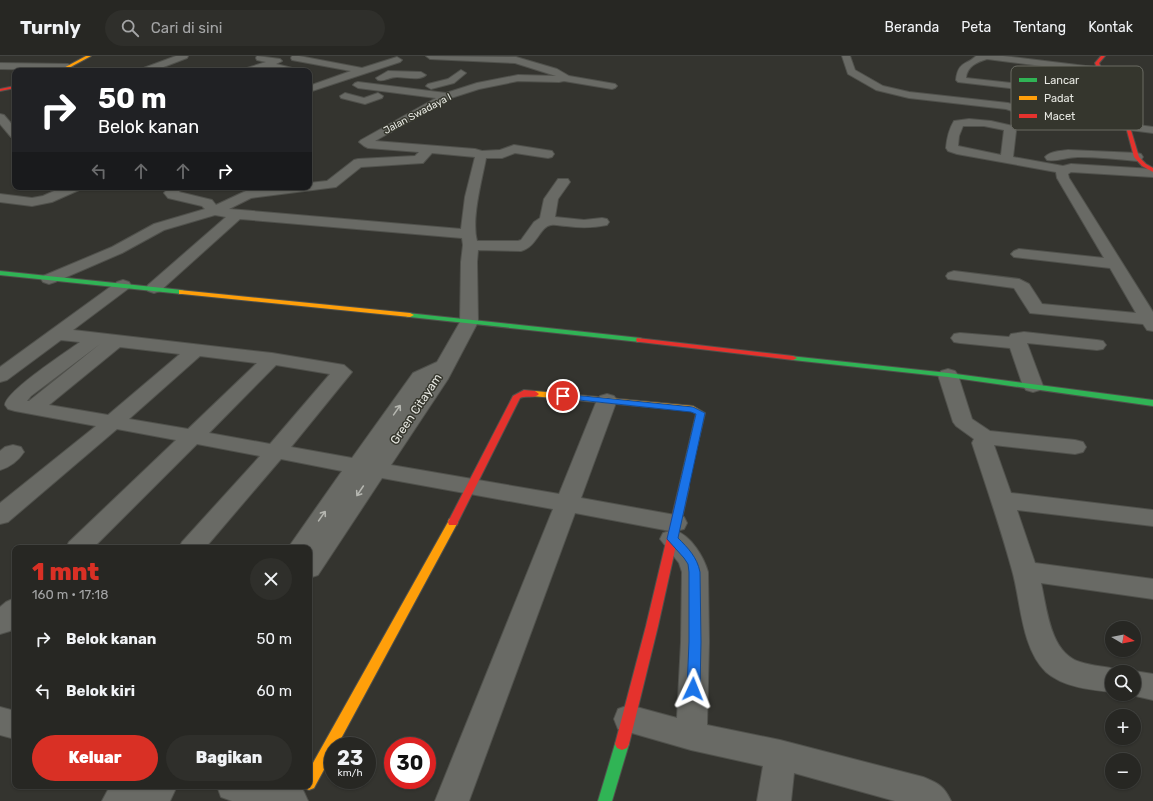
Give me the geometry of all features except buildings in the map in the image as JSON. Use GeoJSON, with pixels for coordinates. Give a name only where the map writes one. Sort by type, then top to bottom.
{"type":"FeatureCollection","features":[{"type":"Feature","properties":{"kind":"street"},"geometry":{"type":"LineString","coordinates":[[66,68],[89,56]]}},
{"type":"Feature","properties":{"kind":"street"},"geometry":{"type":"LineString","coordinates":[[152,68],[184,56]]}},
{"type":"Feature","properties":{"kind":"street"},"geometry":{"type":"LineString","coordinates":[[313,62],[331,56]]}},
{"type":"Feature","properties":{"kind":"street"},"geometry":{"type":"LineString","coordinates":[[430,56],[516,60],[554,71],[565,76],[565,78],[612,86]]}},
{"type":"Feature","properties":{"kind":"street"},"geometry":{"type":"LineString","coordinates":[[471,56],[490,56]]}},
{"type":"Feature","properties":{"kind":"street"},"geometry":{"type":"LineString","coordinates":[[846,56],[851,72],[880,88],[917,96],[1011,107]]}},
{"type":"Feature","properties":{"kind":"street"},"geometry":{"type":"LineString","coordinates":[[1011,86],[961,80],[962,71],[969,62],[983,56],[1066,66]]}},
{"type":"Feature","properties":{"kind":"street"},"geometry":{"type":"LineString","coordinates":[[1098,66],[1098,60],[1103,56]]}},
{"type":"Feature","properties":{"kind":"street"},"geometry":{"type":"LineString","coordinates":[[294,58],[360,71]]}},
{"type":"Feature","properties":{"kind":"street"},"geometry":{"type":"LineString","coordinates":[[337,66],[356,60]]}},
{"type":"Feature","properties":{"kind":"street"},"geometry":{"type":"LineString","coordinates":[[312,88],[360,71],[397,60]]}},
{"type":"Feature","properties":{"kind":"street"},"geometry":{"type":"LineString","coordinates":[[252,68],[263,62],[283,68]]}},
{"type":"Feature","properties":{"kind":"street"},"geometry":{"type":"LineString","coordinates":[[0,66],[43,68]]}},
{"type":"Feature","properties":{"kind":"street"},"geometry":{"type":"LineString","coordinates":[[345,96],[365,101],[397,91],[424,73],[388,74],[381,78]]}},
{"type":"Feature","properties":{"kind":"street"},"geometry":{"type":"LineString","coordinates":[[422,93],[429,87],[451,81],[461,73]]}},
{"type":"Feature","properties":{"kind":"street"},"geometry":{"type":"LineString","coordinates":[[316,76],[335,80]]}},
{"type":"Feature","properties":{"kind":"street","name":"Jalan Swadaya I"},"geometry":{"type":"LineString","coordinates":[[429,149],[368,144],[364,142],[447,96],[485,84],[511,78],[565,78]]}},
{"type":"Feature","properties":{"kind":"street"},"geometry":{"type":"LineString","coordinates":[[358,85],[447,96]]}},
{"type":"Feature","properties":{"kind":"street"},"geometry":{"type":"LineString","coordinates":[[0,90],[12,88]]}},
{"type":"Feature","properties":{"kind":"street"},"geometry":{"type":"LineString","coordinates":[[12,114],[0,116],[12,131]]}},
{"type":"Feature","properties":{"kind":"street"},"geometry":{"type":"LineString","coordinates":[[1007,159],[1009,128],[978,123],[958,123],[953,136],[952,148],[964,153],[1007,159],[1031,165],[1065,170],[1071,168],[1082,168],[1128,172],[1147,166]]}},
{"type":"Feature","properties":{"kind":"street"},"geometry":{"type":"LineString","coordinates":[[1143,129],[1153,130]]}},
{"type":"Feature","properties":{"kind":"street"},"geometry":{"type":"LineString","coordinates":[[1129,130],[1147,166]]}},
{"type":"Feature","properties":{"kind":"street"},"geometry":{"type":"LineString","coordinates":[[312,186],[331,184],[358,163],[419,160],[429,149],[475,153],[481,155],[502,154],[514,149],[548,154]]}},
{"type":"Feature","properties":{"kind":"street"},"geometry":{"type":"LineString","coordinates":[[1051,156],[1055,154],[1071,153],[1147,166]]}},
{"type":"Feature","properties":{"kind":"street"},"geometry":{"type":"LineString","coordinates":[[469,322],[470,208],[481,155]]}},
{"type":"Feature","properties":{"kind":"street"},"geometry":{"type":"LineString","coordinates":[[1065,170],[1062,174],[1063,178],[1151,323]]}},
{"type":"Feature","properties":{"kind":"street"},"geometry":{"type":"LineString","coordinates":[[547,220],[551,199],[563,182]]}},
{"type":"Feature","properties":{"kind":"street"},"geometry":{"type":"LineString","coordinates":[[0,198],[32,202],[67,190]]}},
{"type":"Feature","properties":{"kind":"street"},"geometry":{"type":"LineString","coordinates":[[174,190],[171,193],[173,195],[201,200],[212,208],[236,214],[470,239],[521,246],[526,243],[539,225],[547,220],[584,224],[602,222]]}},
{"type":"Feature","properties":{"kind":"street"},"geometry":{"type":"LineString","coordinates":[[49,279],[117,250],[159,226],[248,194],[281,190]]}},
{"type":"Feature","properties":{"kind":"street"},"geometry":{"type":"LineString","coordinates":[[154,288],[236,214]]}},
{"type":"Feature","properties":{"kind":"street"},"geometry":{"type":"LineString","coordinates":[[1019,254],[1115,264]]}},
{"type":"Feature","properties":{"kind":"street"},"geometry":{"type":"LineString","coordinates":[[0,274],[154,288],[948,375],[1153,403]]}},
{"type":"Feature","properties":{"kind":"street"},"geometry":{"type":"LineString","coordinates":[[954,276],[1019,284],[1023,287],[1038,314],[1151,323]]}},
{"type":"Feature","properties":{"kind":"street"},"geometry":{"type":"LineString","coordinates":[[0,376],[59,334],[123,285]]}},
{"type":"Feature","properties":{"kind":"street","name":"Green Citayam"},"geometry":{"type":"LineString","coordinates":[[302,545],[438,380],[444,366],[469,322]]}},
{"type":"Feature","properties":{"kind":"street"},"geometry":{"type":"LineString","coordinates":[[59,334],[272,359],[337,369],[342,372],[276,451],[194,545]]}},
{"type":"Feature","properties":{"kind":"street"},"geometry":{"type":"LineString","coordinates":[[1033,386],[1017,338],[1024,337],[1097,345]]}},
{"type":"Feature","properties":{"kind":"street"},"geometry":{"type":"LineString","coordinates":[[960,338],[1018,343]]}},
{"type":"Feature","properties":{"kind":"street"},"geometry":{"type":"LineString","coordinates":[[95,339],[24,392],[15,402],[16,405],[567,504],[674,531],[693,563],[695,572],[695,642],[691,736]]}},
{"type":"Feature","properties":{"kind":"street"},"geometry":{"type":"LineString","coordinates":[[33,408],[116,341]]}},
{"type":"Feature","properties":{"kind":"street"},"geometry":{"type":"LineString","coordinates":[[0,516],[113,422],[196,350]]}},
{"type":"Feature","properties":{"kind":"street"},"geometry":{"type":"LineString","coordinates":[[81,545],[272,359]]}},
{"type":"Feature","properties":{"kind":"street"},"geometry":{"type":"LineString","coordinates":[[948,375],[963,422],[976,432],[985,437],[1075,447]]}},
{"type":"Feature","properties":{"kind":"street"},"geometry":{"type":"LineString","coordinates":[[312,778],[472,487],[517,396],[524,393],[693,409],[701,413],[629,719],[606,801]]}},
{"type":"Feature","properties":{"kind":"street"},"geometry":{"type":"LineString","coordinates":[[452,801],[607,400]]}},
{"type":"Feature","properties":{"kind":"street"},"geometry":{"type":"LineString","coordinates":[[985,437],[983,443],[1025,571],[1042,642],[1052,658],[1076,674],[1105,679]]}},
{"type":"Feature","properties":{"kind":"street","name":"Green Citayam"},"geometry":{"type":"LineString","coordinates":[[312,563],[366,468]]}},
{"type":"Feature","properties":{"kind":"street"},"geometry":{"type":"LineString","coordinates":[[1001,500],[1153,518]]}},
{"type":"Feature","properties":{"kind":"street"},"geometry":{"type":"LineString","coordinates":[[1025,571],[1153,589]]}},
{"type":"Feature","properties":{"kind":"street"},"geometry":{"type":"LineString","coordinates":[[0,623],[12,612]]}},
{"type":"Feature","properties":{"kind":"street"},"geometry":{"type":"LineString","coordinates":[[1141,685],[1153,687]]}},
{"type":"Feature","properties":{"kind":"street"},"geometry":{"type":"LineString","coordinates":[[629,719],[691,736],[780,755],[923,793],[934,801]]}},
{"type":"Feature","properties":{"kind":"street"},"geometry":{"type":"LineString","coordinates":[[0,721],[12,724]]}},
{"type":"Feature","properties":{"kind":"street"},"geometry":{"type":"LineString","coordinates":[[774,801],[780,755]]}},
{"type":"Feature","properties":{"kind":"street"},"geometry":{"type":"LineString","coordinates":[[119,801],[129,789]]}},
{"type":"Feature","properties":{"kind":"street"},"geometry":{"type":"LineString","coordinates":[[150,801],[159,789]]}},
{"type":"Feature","properties":{"kind":"street"},"geometry":{"type":"LineString","coordinates":[[245,789],[291,801]]}},
{"type":"Feature","properties":{"kind":"street"},"geometry":{"type":"LineString","coordinates":[[299,801],[305,789]]}},
{"type":"Feature","properties":{"kind":"traffic: fast"},"geometry":{"type":"LineString","coordinates":[[0,273],[182,292]]}},
{"type":"Feature","properties":{"kind":"traffic: fast"},"geometry":{"type":"LineString","coordinates":[[410,315],[640,340]]}},
{"type":"Feature","properties":{"kind":"traffic: fast"},"geometry":{"type":"LineString","coordinates":[[793,358],[948,375],[1153,403]]}},
{"type":"Feature","properties":{"kind":"traffic: fast"},"geometry":{"type":"LineString","coordinates":[[605,801],[622,744]]}},
{"type":"Feature","properties":{"kind":"traffic: slow"},"geometry":{"type":"LineString","coordinates":[[66,68],[89,56]]}},
{"type":"Feature","properties":{"kind":"traffic: slow"},"geometry":{"type":"LineString","coordinates":[[182,292],[410,315]]}},
{"type":"Feature","properties":{"kind":"traffic: slow"},"geometry":{"type":"LineString","coordinates":[[535,394],[693,409],[701,413],[684,487]]}},
{"type":"Feature","properties":{"kind":"traffic: slow"},"geometry":{"type":"LineString","coordinates":[[312,778],[453,522]]}},
{"type":"Feature","properties":{"kind":"traffic: jam"},"geometry":{"type":"LineString","coordinates":[[1098,66],[1097,63],[1103,56]]}},
{"type":"Feature","properties":{"kind":"traffic: jam"},"geometry":{"type":"LineString","coordinates":[[0,90],[12,88]]}},
{"type":"Feature","properties":{"kind":"traffic: jam"},"geometry":{"type":"LineString","coordinates":[[1129,130],[1137,157],[1144,165],[1153,170]]}},
{"type":"Feature","properties":{"kind":"traffic: jam"},"geometry":{"type":"LineString","coordinates":[[640,340],[793,358]]}},
{"type":"Feature","properties":{"kind":"traffic: jam"},"geometry":{"type":"LineString","coordinates":[[453,522],[517,396],[524,393],[535,394]]}},
{"type":"Feature","properties":{"kind":"traffic: jam"},"geometry":{"type":"LineString","coordinates":[[622,744],[652,626],[684,487]]}},
{"type":"Feature","properties":{"kind":"route"},"geometry":{"type":"LineString","coordinates":[[563,396],[693,409],[701,413],[672,539],[688,555],[693,563],[695,572],[693,689]]}}]}
